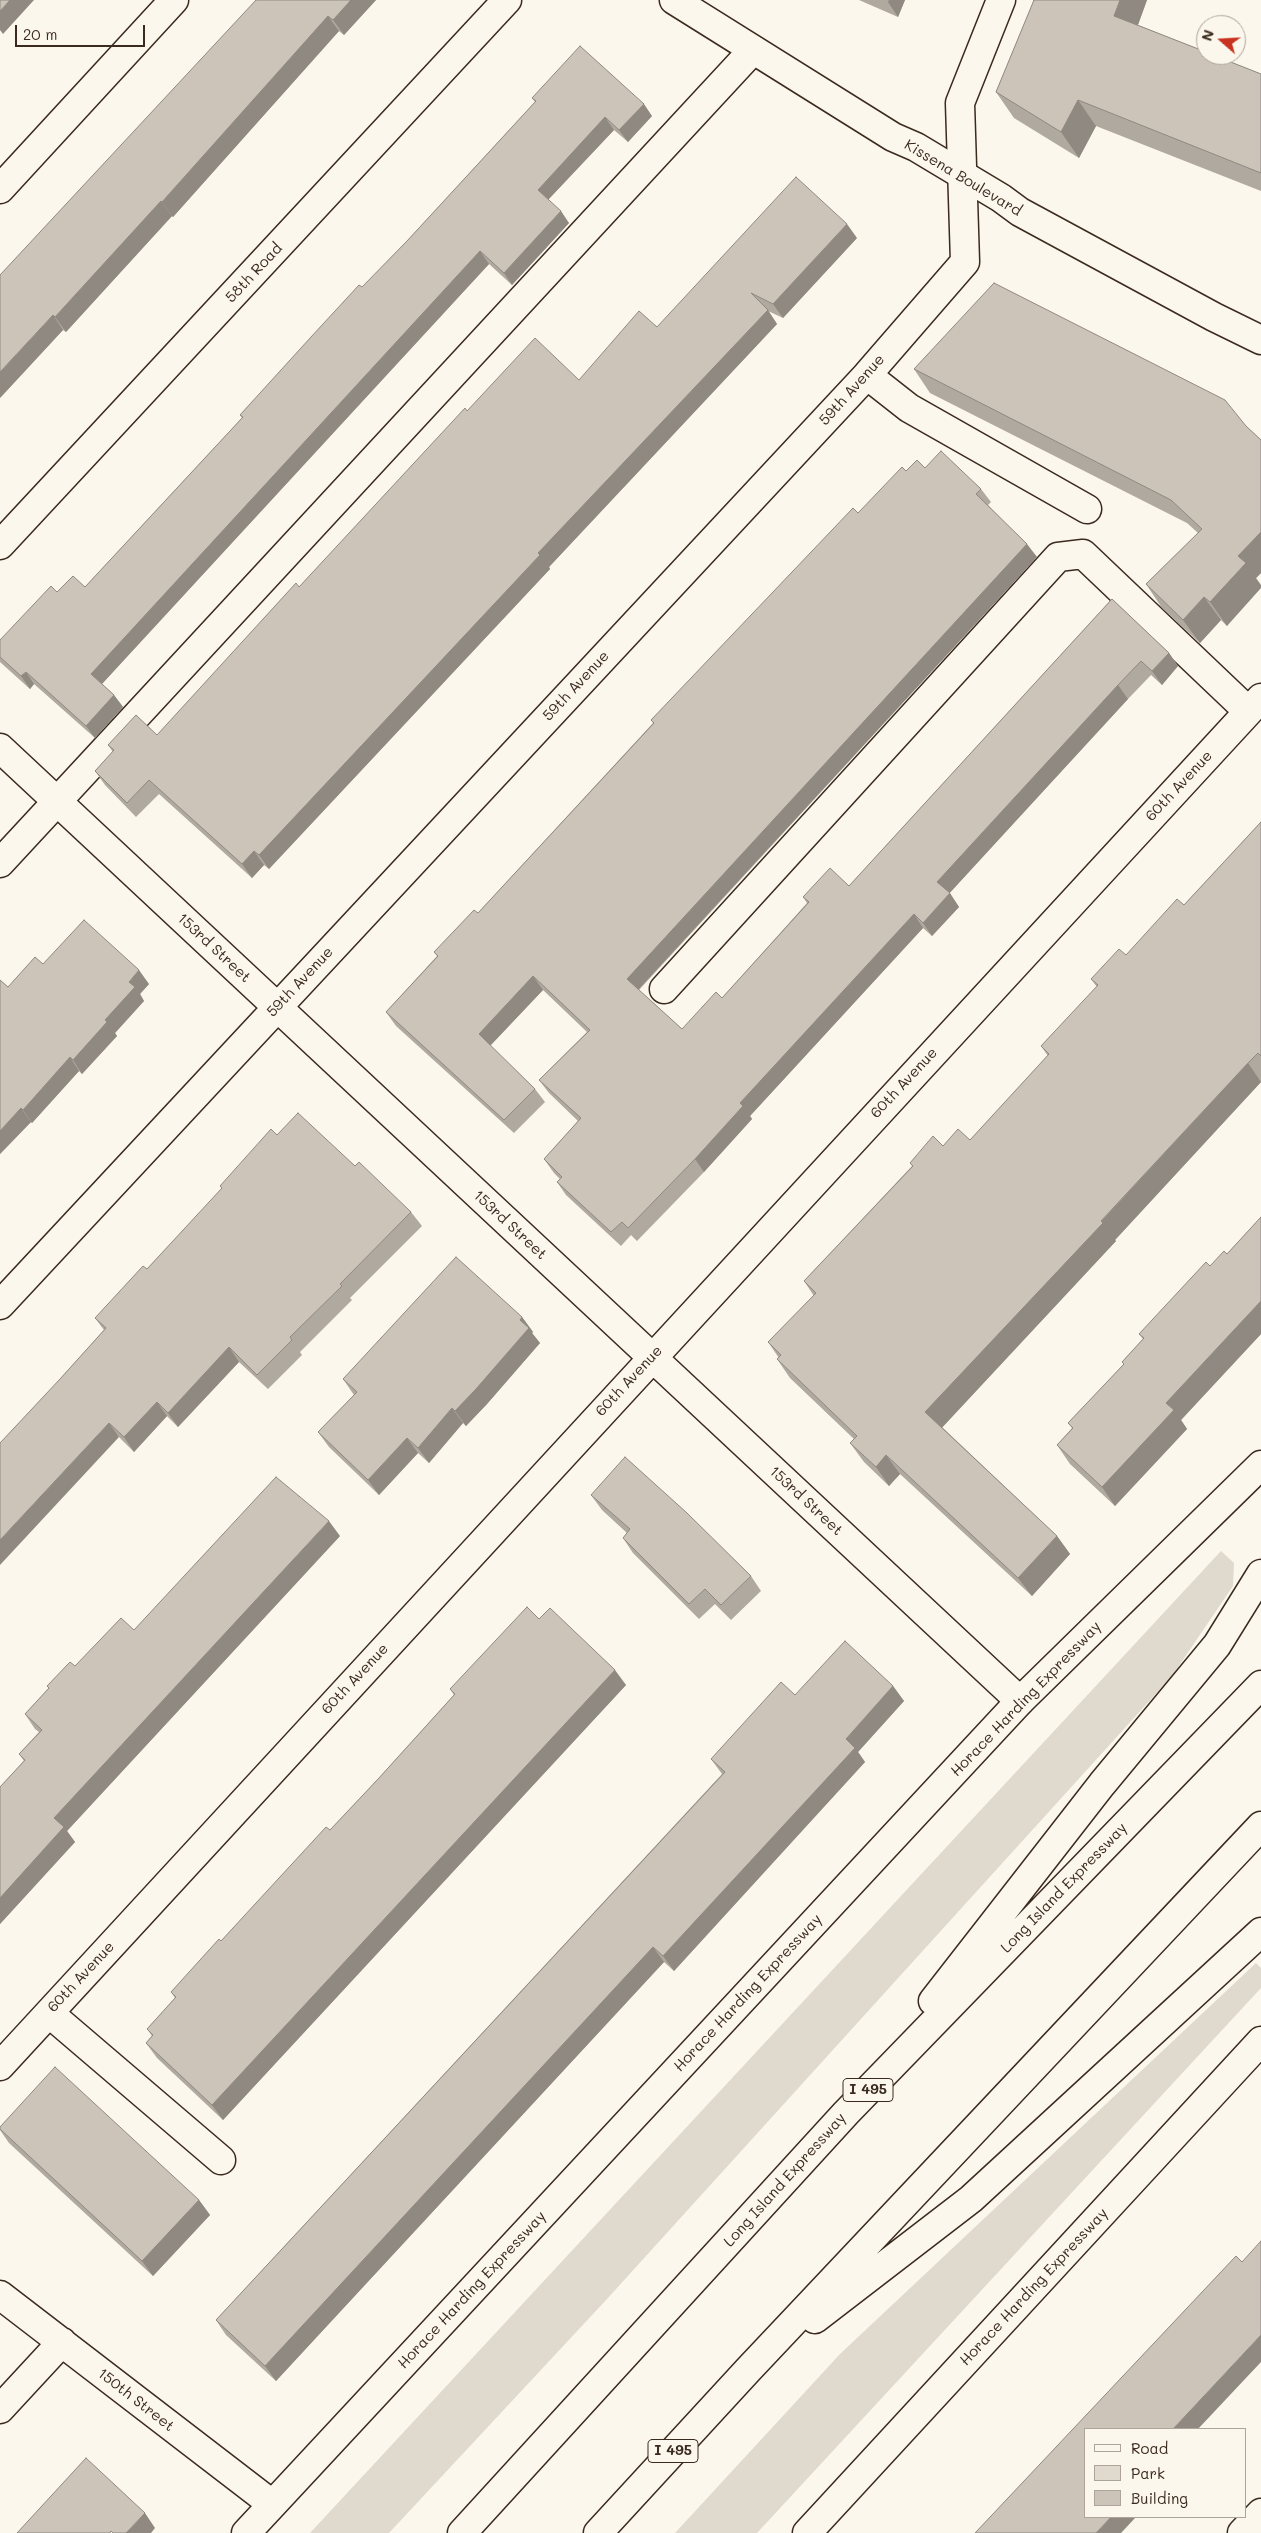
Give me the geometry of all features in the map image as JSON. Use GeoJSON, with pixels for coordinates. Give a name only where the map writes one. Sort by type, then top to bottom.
{"type":"FeatureCollection","features":[{"type":"Feature","properties":{"kind":"main road"},"geometry":{"type":"LineString","coordinates":[[0,189],[174,0]]}},
{"type":"Feature","properties":{"kind":"main road","name":"58th Road"},"geometry":{"type":"LineString","coordinates":[[0,545],[507,0]]}},
{"type":"Feature","properties":{"kind":"main road","name":"Kissena Boulevard"},"geometry":{"type":"LineString","coordinates":[[674,0],[893,137],[916,147],[1028,217],[1214,318],[1261,340]]}},
{"type":"Feature","properties":{"kind":"main road","name":"59th Avenue"},"geometry":{"type":"LineString","coordinates":[[0,1305],[867,375],[965,262],[960,175],[960,103],[1002,0]]}},
{"type":"Feature","properties":{"kind":"main road"},"geometry":{"type":"LineString","coordinates":[[0,863],[753,50]]}},
{"type":"Feature","properties":{"kind":"main road"},"geometry":{"type":"LineString","coordinates":[[867,375],[909,408],[1087,509]]}},
{"type":"Feature","properties":{"kind":"main road"},"geometry":{"type":"LineString","coordinates":[[664,989],[1058,557],[1083,554],[1255,704]]}},
{"type":"Feature","properties":{"kind":"main road","name":"60th Avenue"},"geometry":{"type":"LineString","coordinates":[[0,2066],[651,1357],[1255,704]]}},
{"type":"Feature","properties":{"kind":"main road","name":"153rd Street"},"geometry":{"type":"LineString","coordinates":[[0,748],[1020,1701]]}},
{"type":"Feature","properties":{"kind":"main road","name":"Horace Harding Expressway"},"geometry":{"type":"LineString","coordinates":[[246,2533],[1020,1701],[1261,1465]]}},
{"type":"Feature","properties":{"kind":"main road"},"geometry":{"type":"LineString","coordinates":[[846,2113],[1102,1784],[1217,1644],[1261,1574]]}},
{"type":"Feature","properties":{"kind":"main road","name":"Long Island Expressway"},"geometry":{"type":"LineString","coordinates":[[462,2533],[846,2113],[1261,1685]]}},
{"type":"Feature","properties":{"kind":"main road","name":"I 495"},"geometry":{"type":"LineString","coordinates":[[598,2533],[748,2370],[1261,1826]]}},
{"type":"Feature","properties":{"kind":"main road"},"geometry":{"type":"LineString","coordinates":[[748,2370],[971,2199],[1261,1932]]}},
{"type":"Feature","properties":{"kind":"main road"},"geometry":{"type":"LineString","coordinates":[[49,2013],[221,2160]]}},
{"type":"Feature","properties":{"kind":"main road","name":"Horace Harding Expressway"},"geometry":{"type":"LineString","coordinates":[[807,2533],[1261,2041]]}},
{"type":"Feature","properties":{"kind":"main road","name":"150th Street"},"geometry":{"type":"LineString","coordinates":[[0,2295],[272,2504]]}},
{"type":"Feature","properties":{"kind":"main road"},"geometry":{"type":"LineString","coordinates":[[0,2409],[62,2342]]}},
{"type":"Feature","properties":{"kind":"main road"},"geometry":{"type":"LineString","coordinates":[[1242,2533],[1261,2513]]}},
{"type":"Feature","properties":{"kind":"green space"},"geometry":{"type":"Polygon","coordinates":[[[1221,1551],[1234,1563],[1233,1586],[1172,1676],[607,2299],[389,2533],[310,2533],[1221,1551]]]}},
{"type":"Feature","properties":{"kind":"green space"},"geometry":{"type":"Polygon","coordinates":[[[1256,1963],[1261,1968],[1261,1988],[757,2533],[675,2533],[840,2354],[1256,1963]]]}},
{"type":"Feature","properties":{"kind":"building"},"geometry":{"type":"Polygon","coordinates":[[[0,0],[10,0],[0,11],[0,0]]]}},
{"type":"Feature","properties":{"kind":"building"},"geometry":{"type":"Polygon","coordinates":[[[256,0],[351,0],[333,20],[328,16],[162,202],[55,317],[53,315],[0,372],[0,275],[256,0]]]}},
{"type":"Feature","properties":{"kind":"building"},"geometry":{"type":"Polygon","coordinates":[[[1034,0],[1120,0],[1114,16],[1196,48],[1196,65],[1238,65],[1261,74],[1261,173],[1078,100],[1061,132],[996,92],[1034,0]]]}},
{"type":"Feature","properties":{"kind":"building"},"geometry":{"type":"Polygon","coordinates":[[[580,46],[644,104],[619,130],[605,117],[538,190],[561,211],[504,273],[480,251],[91,674],[114,695],[86,726],[26,672],[21,676],[0,657],[0,640],[51,586],[57,592],[73,576],[85,587],[243,417],[240,415],[359,285],[362,287],[407,241],[536,101],[532,98],[580,46]]]}},
{"type":"Feature","properties":{"kind":"building"},"geometry":{"type":"Polygon","coordinates":[[[796,177],[847,224],[773,304],[751,293],[768,310],[538,553],[540,555],[259,855],[254,851],[242,864],[149,780],[127,803],[95,771],[114,750],[108,745],[136,715],[157,735],[296,583],[299,587],[465,408],[467,411],[535,338],[579,380],[639,311],[657,327],[796,177]]]}},
{"type":"Feature","properties":{"kind":"building"},"geometry":{"type":"Polygon","coordinates":[[[994,283],[1225,400],[1246,426],[1261,440],[1261,532],[1238,556],[1246,563],[1210,602],[1204,597],[1183,620],[1146,584],[1202,529],[1171,500],[914,369],[994,283]]]}},
{"type":"Feature","properties":{"kind":"building"},"geometry":{"type":"Polygon","coordinates":[[[941,451],[981,489],[976,494],[1027,544],[627,979],[682,1029],[716,992],[722,998],[809,902],[803,897],[830,868],[849,886],[1112,599],[1169,653],[1152,671],[1141,661],[937,882],[950,893],[923,923],[914,914],[740,1103],[743,1106],[695,1159],[628,1228],[622,1222],[611,1232],[557,1182],[562,1177],[544,1159],[581,1118],[539,1080],[590,1030],[533,976],[479,1034],[535,1089],[504,1120],[386,1012],[438,956],[434,952],[474,910],[478,913],[654,723],[651,720],[853,508],[858,513],[902,467],[906,471],[917,460],[925,468],[941,451]]]}},
{"type":"Feature","properties":{"kind":"building"},"geometry":{"type":"Polygon","coordinates":[[[1261,822],[1261,1056],[1258,1053],[1248,1063],[1101,1221],[1103,1223],[925,1412],[1057,1536],[1018,1578],[886,1455],[876,1467],[850,1443],[857,1436],[777,1359],[781,1355],[768,1342],[816,1293],[804,1281],[913,1166],[910,1163],[933,1136],[943,1146],[958,1129],[970,1140],[1049,1054],[1041,1046],[1098,985],[1091,979],[1119,949],[1126,955],[1177,899],[1184,905],[1261,822]]]}},
{"type":"Feature","properties":{"kind":"building"},"geometry":{"type":"Polygon","coordinates":[[[84,920],[139,970],[129,982],[135,987],[105,1020],[107,1022],[73,1060],[70,1057],[23,1110],[21,1108],[0,1131],[0,980],[8,987],[35,957],[43,964],[84,920]]]}},
{"type":"Feature","properties":{"kind":"building"},"geometry":{"type":"Polygon","coordinates":[[[298,1113],[355,1166],[359,1162],[411,1212],[340,1284],[342,1286],[290,1337],[292,1340],[257,1375],[229,1347],[168,1413],[157,1402],[124,1437],[109,1423],[0,1540],[0,1443],[106,1328],[95,1318],[143,1266],[147,1269],[222,1188],[220,1186],[271,1129],[277,1135],[298,1113]]]}},
{"type":"Feature","properties":{"kind":"building"},"geometry":{"type":"Polygon","coordinates":[[[1261,1217],[1261,1301],[1166,1403],[1174,1410],[1102,1487],[1057,1445],[1073,1428],[1068,1423],[1124,1364],[1122,1362],[1144,1338],[1139,1334],[1206,1262],[1210,1266],[1224,1251],[1227,1254],[1261,1217]]]}},
{"type":"Feature","properties":{"kind":"building"},"geometry":{"type":"Polygon","coordinates":[[[456,1257],[522,1317],[520,1320],[529,1328],[476,1389],[455,1411],[452,1408],[418,1448],[407,1438],[368,1480],[318,1432],[357,1392],[343,1379],[456,1257]]]}},
{"type":"Feature","properties":{"kind":"building"},"geometry":{"type":"Polygon","coordinates":[[[625,1457],[687,1513],[751,1576],[721,1605],[705,1589],[689,1604],[623,1538],[630,1529],[591,1495],[625,1457]]]}},
{"type":"Feature","properties":{"kind":"building"},"geometry":{"type":"Polygon","coordinates":[[[276,1477],[329,1521],[54,1818],[64,1827],[0,1898],[0,1787],[25,1760],[19,1754],[42,1730],[25,1714],[49,1688],[47,1686],[70,1662],[75,1666],[121,1618],[134,1630],[276,1477]]]}},
{"type":"Feature","properties":{"kind":"building"},"geometry":{"type":"Polygon","coordinates":[[[527,1607],[539,1619],[550,1608],[615,1670],[212,2105],[146,2043],[153,2035],[147,2029],[176,1997],[171,1992],[219,1939],[221,1941],[326,1827],[330,1830],[379,1778],[455,1694],[450,1689],[527,1607]]]}},
{"type":"Feature","properties":{"kind":"building"},"geometry":{"type":"Polygon","coordinates":[[[845,1641],[893,1686],[846,1739],[855,1748],[663,1956],[653,1947],[265,2366],[216,2320],[725,1772],[711,1759],[781,1682],[795,1695],[845,1641]]]}},
{"type":"Feature","properties":{"kind":"building"},"geometry":{"type":"Polygon","coordinates":[[[55,2067],[199,2200],[142,2261],[0,2129],[55,2067]]]}},
{"type":"Feature","properties":{"kind":"building"},"geometry":{"type":"Polygon","coordinates":[[[1261,2241],[1261,2335],[1174,2428],[1084,2428],[1084,2518],[1110,2518],[1096,2533],[975,2533],[1236,2256],[1242,2262],[1261,2241]]]}},
{"type":"Feature","properties":{"kind":"building"},"geometry":{"type":"Polygon","coordinates":[[[86,2458],[145,2513],[126,2533],[113,2533],[111,2531],[110,2533],[17,2533],[86,2458]]]}}]}
